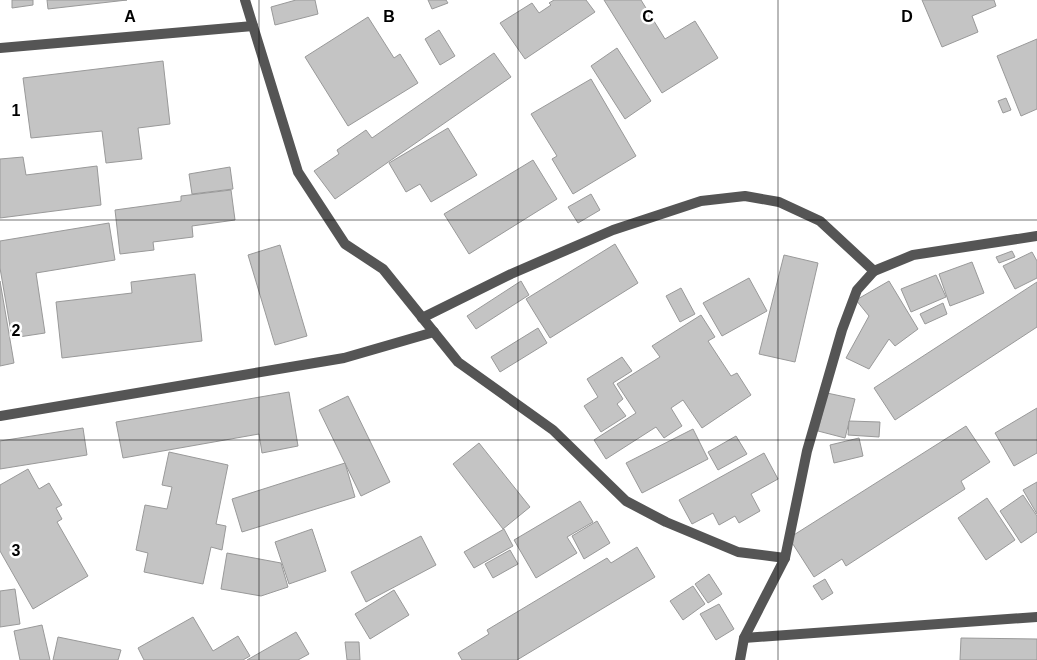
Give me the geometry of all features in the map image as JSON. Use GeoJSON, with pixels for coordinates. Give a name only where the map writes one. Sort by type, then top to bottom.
{"type":"FeatureCollection","features":[{"type":"Feature","properties":{"kind":"street"},"geometry":{"type":"LineString","coordinates":[[245,0],[298,172],[345,244],[383,269],[458,362],[552,430],[626,501],[666,522],[738,552],[785,558]]}},
{"type":"Feature","properties":{"kind":"street"},"geometry":{"type":"LineString","coordinates":[[0,48],[253,26]]}},
{"type":"Feature","properties":{"kind":"street"},"geometry":{"type":"LineString","coordinates":[[422,318],[511,274],[613,230],[701,202],[746,196],[779,202],[820,221],[874,271]]}},
{"type":"Feature","properties":{"kind":"street"},"geometry":{"type":"LineString","coordinates":[[740,660],[744,638],[785,558],[807,451],[842,330],[857,290],[874,271],[913,255],[1037,236]]}},
{"type":"Feature","properties":{"kind":"street"},"geometry":{"type":"LineString","coordinates":[[0,416],[344,358],[434,332]]}},
{"type":"Feature","properties":{"kind":"street"},"geometry":{"type":"LineString","coordinates":[[744,638],[1037,617]]}},
{"type":"Feature","properties":{"kind":"building"},"geometry":{"type":"Polygon","coordinates":[[[12,0],[33,0],[33,5],[12,8],[12,0]]]}},
{"type":"Feature","properties":{"kind":"building"},"geometry":{"type":"Polygon","coordinates":[[[47,0],[127,0],[48,9],[47,0]]]}},
{"type":"Feature","properties":{"kind":"building"},"geometry":{"type":"Polygon","coordinates":[[[296,0],[315,0],[318,14],[275,25],[271,7],[296,0]]]}},
{"type":"Feature","properties":{"kind":"building"},"geometry":{"type":"Polygon","coordinates":[[[428,0],[446,0],[448,3],[432,9],[428,0]]]}},
{"type":"Feature","properties":{"kind":"building"},"geometry":{"type":"Polygon","coordinates":[[[554,0],[586,0],[595,12],[525,59],[500,23],[532,3],[539,13],[551,5],[549,3],[554,0]]]}},
{"type":"Feature","properties":{"kind":"building"},"geometry":{"type":"Polygon","coordinates":[[[604,0],[641,0],[665,39],[695,21],[718,58],[662,93],[604,0]]]}},
{"type":"Feature","properties":{"kind":"building"},"geometry":{"type":"Polygon","coordinates":[[[922,0],[994,0],[996,6],[972,16],[978,32],[942,47],[922,0]]]}},
{"type":"Feature","properties":{"kind":"building"},"geometry":{"type":"Polygon","coordinates":[[[368,17],[394,58],[400,54],[418,83],[348,126],[305,57],[368,17]]]}},
{"type":"Feature","properties":{"kind":"building"},"geometry":{"type":"Polygon","coordinates":[[[439,30],[455,56],[440,65],[425,39],[439,30]]]}},
{"type":"Feature","properties":{"kind":"building"},"geometry":{"type":"Polygon","coordinates":[[[1037,39],[1037,109],[1021,116],[997,56],[1037,39]]]}},
{"type":"Feature","properties":{"kind":"building"},"geometry":{"type":"Polygon","coordinates":[[[617,48],[651,101],[625,119],[591,66],[617,48]]]}},
{"type":"Feature","properties":{"kind":"building"},"geometry":{"type":"Polygon","coordinates":[[[494,53],[511,77],[335,199],[314,171],[339,154],[337,150],[366,130],[372,138],[494,53]]]}},
{"type":"Feature","properties":{"kind":"building"},"geometry":{"type":"Polygon","coordinates":[[[163,61],[170,124],[138,128],[142,159],[106,163],[102,131],[31,138],[23,78],[163,61]]]}},
{"type":"Feature","properties":{"kind":"building"},"geometry":{"type":"Polygon","coordinates":[[[591,79],[636,156],[573,194],[552,159],[557,156],[531,114],[591,79]]]}},
{"type":"Feature","properties":{"kind":"building"},"geometry":{"type":"Polygon","coordinates":[[[1006,98],[1011,110],[1003,113],[998,101],[1006,98]]]}},
{"type":"Feature","properties":{"kind":"building"},"geometry":{"type":"Polygon","coordinates":[[[448,128],[477,175],[431,202],[420,184],[406,192],[389,163],[448,128]]]}},
{"type":"Feature","properties":{"kind":"building"},"geometry":{"type":"Polygon","coordinates":[[[23,157],[26,175],[97,166],[101,205],[0,218],[0,159],[23,157]]]}},
{"type":"Feature","properties":{"kind":"building"},"geometry":{"type":"Polygon","coordinates":[[[533,160],[557,199],[469,254],[444,214],[533,160]]]}},
{"type":"Feature","properties":{"kind":"building"},"geometry":{"type":"Polygon","coordinates":[[[230,167],[233,189],[192,194],[189,174],[230,167]]]}},
{"type":"Feature","properties":{"kind":"building"},"geometry":{"type":"Polygon","coordinates":[[[231,190],[235,220],[192,226],[193,237],[153,242],[154,250],[120,254],[115,210],[181,201],[181,196],[231,190]]]}},
{"type":"Feature","properties":{"kind":"building"},"geometry":{"type":"Polygon","coordinates":[[[591,194],[600,210],[578,223],[568,207],[591,194]]]}},
{"type":"Feature","properties":{"kind":"building"},"geometry":{"type":"Polygon","coordinates":[[[109,223],[115,260],[36,273],[45,333],[12,338],[0,268],[0,241],[109,223]]]}},
{"type":"Feature","properties":{"kind":"building"},"geometry":{"type":"Polygon","coordinates":[[[615,244],[638,283],[550,338],[526,299],[615,244]]]}},
{"type":"Feature","properties":{"kind":"building"},"geometry":{"type":"Polygon","coordinates":[[[280,245],[307,336],[275,345],[248,255],[280,245]]]}},
{"type":"Feature","properties":{"kind":"building"},"geometry":{"type":"Polygon","coordinates":[[[1012,251],[1015,257],[999,263],[996,257],[1012,251]]]}},
{"type":"Feature","properties":{"kind":"building"},"geometry":{"type":"Polygon","coordinates":[[[1032,252],[1037,261],[1037,278],[1015,289],[1003,266],[1032,252]]]}},
{"type":"Feature","properties":{"kind":"building"},"geometry":{"type":"Polygon","coordinates":[[[784,255],[818,263],[795,362],[759,354],[784,255]]]}},
{"type":"Feature","properties":{"kind":"building"},"geometry":{"type":"Polygon","coordinates":[[[972,262],[984,293],[950,306],[939,274],[972,262]]]}},
{"type":"Feature","properties":{"kind":"building"},"geometry":{"type":"Polygon","coordinates":[[[195,274],[202,341],[62,358],[56,302],[132,293],[131,282],[195,274]]]}},
{"type":"Feature","properties":{"kind":"building"},"geometry":{"type":"Polygon","coordinates":[[[936,275],[946,297],[911,312],[901,289],[936,275]]]}},
{"type":"Feature","properties":{"kind":"building"},"geometry":{"type":"Polygon","coordinates":[[[749,278],[767,311],[722,336],[703,303],[749,278]]]}},
{"type":"Feature","properties":{"kind":"building"},"geometry":{"type":"Polygon","coordinates":[[[0,281],[14,363],[0,366],[0,281]]]}},
{"type":"Feature","properties":{"kind":"building"},"geometry":{"type":"Polygon","coordinates":[[[521,281],[529,295],[476,329],[467,316],[521,281]]]}},
{"type":"Feature","properties":{"kind":"building"},"geometry":{"type":"Polygon","coordinates":[[[889,281],[918,329],[895,346],[889,339],[869,369],[846,358],[869,316],[856,300],[889,281]]]}},
{"type":"Feature","properties":{"kind":"building"},"geometry":{"type":"Polygon","coordinates":[[[1037,282],[1037,327],[895,420],[874,388],[1037,282]]]}},
{"type":"Feature","properties":{"kind":"building"},"geometry":{"type":"Polygon","coordinates":[[[681,288],[695,314],[680,322],[666,296],[681,288]]]}},
{"type":"Feature","properties":{"kind":"building"},"geometry":{"type":"Polygon","coordinates":[[[943,303],[947,314],[925,324],[920,314],[943,303]]]}},
{"type":"Feature","properties":{"kind":"building"},"geometry":{"type":"Polygon","coordinates":[[[701,315],[715,337],[708,341],[731,376],[737,373],[751,395],[702,428],[683,400],[671,408],[682,426],[664,438],[656,427],[606,459],[594,440],[636,413],[617,384],[660,357],[652,346],[701,315]]]}},
{"type":"Feature","properties":{"kind":"building"},"geometry":{"type":"Polygon","coordinates":[[[538,328],[547,343],[500,372],[491,357],[538,328]]]}},
{"type":"Feature","properties":{"kind":"building"},"geometry":{"type":"Polygon","coordinates":[[[622,357],[632,371],[613,383],[623,399],[617,404],[626,416],[601,432],[584,406],[598,397],[587,379],[622,357]]]}},
{"type":"Feature","properties":{"kind":"building"},"geometry":{"type":"Polygon","coordinates":[[[289,392],[298,446],[262,453],[259,434],[123,458],[116,422],[289,392]]]}},
{"type":"Feature","properties":{"kind":"building"},"geometry":{"type":"Polygon","coordinates":[[[827,393],[855,399],[845,438],[818,431],[827,393]]]}},
{"type":"Feature","properties":{"kind":"building"},"geometry":{"type":"Polygon","coordinates":[[[348,396],[390,482],[361,496],[319,410],[348,396]]]}},
{"type":"Feature","properties":{"kind":"building"},"geometry":{"type":"Polygon","coordinates":[[[1037,408],[1037,453],[1014,466],[995,433],[1037,408]]]}},
{"type":"Feature","properties":{"kind":"building"},"geometry":{"type":"Polygon","coordinates":[[[849,421],[880,422],[879,437],[848,435],[849,421]]]}},
{"type":"Feature","properties":{"kind":"building"},"geometry":{"type":"Polygon","coordinates":[[[966,426],[990,462],[961,481],[965,489],[846,566],[842,559],[814,577],[789,538],[966,426]]]}},
{"type":"Feature","properties":{"kind":"building"},"geometry":{"type":"Polygon","coordinates":[[[83,428],[87,455],[0,469],[0,441],[83,428]]]}},
{"type":"Feature","properties":{"kind":"building"},"geometry":{"type":"Polygon","coordinates":[[[693,429],[708,459],[642,493],[626,463],[693,429]]]}},
{"type":"Feature","properties":{"kind":"building"},"geometry":{"type":"Polygon","coordinates":[[[736,436],[747,454],[718,470],[708,452],[736,436]]]}},
{"type":"Feature","properties":{"kind":"building"},"geometry":{"type":"Polygon","coordinates":[[[859,438],[863,456],[834,463],[830,445],[859,438]]]}},
{"type":"Feature","properties":{"kind":"building"},"geometry":{"type":"Polygon","coordinates":[[[479,443],[530,507],[503,529],[453,464],[479,443]]]}},
{"type":"Feature","properties":{"kind":"building"},"geometry":{"type":"Polygon","coordinates":[[[169,452],[228,465],[216,524],[226,526],[222,550],[211,547],[203,584],[144,572],[148,553],[136,550],[145,505],[167,509],[172,487],[162,485],[169,452]]]}},
{"type":"Feature","properties":{"kind":"building"},"geometry":{"type":"Polygon","coordinates":[[[764,453],[778,479],[751,494],[760,511],[739,523],[735,516],[719,525],[713,513],[692,524],[679,500],[764,453]]]}},
{"type":"Feature","properties":{"kind":"building"},"geometry":{"type":"Polygon","coordinates":[[[345,463],[355,497],[242,532],[232,499],[345,463]]]}},
{"type":"Feature","properties":{"kind":"building"},"geometry":{"type":"Polygon","coordinates":[[[28,469],[39,489],[49,483],[62,505],[56,508],[62,519],[57,522],[88,576],[33,609],[0,551],[0,485],[28,469]]]}},
{"type":"Feature","properties":{"kind":"building"},"geometry":{"type":"Polygon","coordinates":[[[1037,482],[1037,514],[1023,490],[1037,482]]]}},
{"type":"Feature","properties":{"kind":"building"},"geometry":{"type":"Polygon","coordinates":[[[1023,495],[1037,516],[1037,532],[1021,543],[1000,511],[1023,495]]]}},
{"type":"Feature","properties":{"kind":"building"},"geometry":{"type":"Polygon","coordinates":[[[987,498],[1015,540],[986,560],[958,518],[987,498]]]}},
{"type":"Feature","properties":{"kind":"building"},"geometry":{"type":"Polygon","coordinates":[[[580,501],[593,522],[567,537],[577,553],[536,578],[514,540],[580,501]]]}},
{"type":"Feature","properties":{"kind":"building"},"geometry":{"type":"Polygon","coordinates":[[[597,521],[610,543],[584,559],[572,536],[597,521]]]}},
{"type":"Feature","properties":{"kind":"building"},"geometry":{"type":"Polygon","coordinates":[[[312,529],[326,571],[289,584],[275,542],[312,529]]]}},
{"type":"Feature","properties":{"kind":"building"},"geometry":{"type":"Polygon","coordinates":[[[504,529],[513,546],[474,568],[464,552],[504,529]]]}},
{"type":"Feature","properties":{"kind":"building"},"geometry":{"type":"Polygon","coordinates":[[[421,536],[436,565],[366,602],[351,572],[421,536]]]}},
{"type":"Feature","properties":{"kind":"building"},"geometry":{"type":"Polygon","coordinates":[[[637,547],[655,577],[517,660],[462,660],[458,653],[489,634],[487,630],[607,558],[611,563],[637,547]]]}},
{"type":"Feature","properties":{"kind":"building"},"geometry":{"type":"Polygon","coordinates":[[[510,550],[518,564],[493,578],[485,564],[510,550]]]}},
{"type":"Feature","properties":{"kind":"building"},"geometry":{"type":"Polygon","coordinates":[[[227,553],[281,563],[288,587],[261,596],[221,589],[227,553]]]}},
{"type":"Feature","properties":{"kind":"building"},"geometry":{"type":"Polygon","coordinates":[[[709,574],[722,594],[708,603],[695,584],[709,574]]]}},
{"type":"Feature","properties":{"kind":"building"},"geometry":{"type":"Polygon","coordinates":[[[825,579],[833,593],[822,600],[813,586],[825,579]]]}},
{"type":"Feature","properties":{"kind":"building"},"geometry":{"type":"Polygon","coordinates":[[[693,586],[705,604],[683,620],[670,601],[693,586]]]}},
{"type":"Feature","properties":{"kind":"building"},"geometry":{"type":"Polygon","coordinates":[[[15,589],[20,624],[0,627],[0,591],[15,589]]]}},
{"type":"Feature","properties":{"kind":"building"},"geometry":{"type":"Polygon","coordinates":[[[394,590],[409,615],[370,639],[355,614],[394,590]]]}},
{"type":"Feature","properties":{"kind":"building"},"geometry":{"type":"Polygon","coordinates":[[[719,604],[734,629],[716,640],[700,614],[719,604]]]}},
{"type":"Feature","properties":{"kind":"building"},"geometry":{"type":"Polygon","coordinates":[[[193,617],[213,651],[238,636],[250,656],[243,660],[144,660],[138,648],[193,617]]]}},
{"type":"Feature","properties":{"kind":"building"},"geometry":{"type":"Polygon","coordinates":[[[42,625],[50,660],[20,660],[14,631],[42,625]]]}},
{"type":"Feature","properties":{"kind":"building"},"geometry":{"type":"Polygon","coordinates":[[[296,632],[309,654],[298,660],[247,660],[296,632]]]}},
{"type":"Feature","properties":{"kind":"building"},"geometry":{"type":"Polygon","coordinates":[[[58,637],[121,650],[118,660],[53,660],[58,637]]]}},
{"type":"Feature","properties":{"kind":"building"},"geometry":{"type":"Polygon","coordinates":[[[961,638],[1037,639],[1037,660],[960,660],[961,638]]]}},
{"type":"Feature","properties":{"kind":"building"},"geometry":{"type":"Polygon","coordinates":[[[345,642],[359,642],[360,660],[347,660],[345,642]]]}}]}
